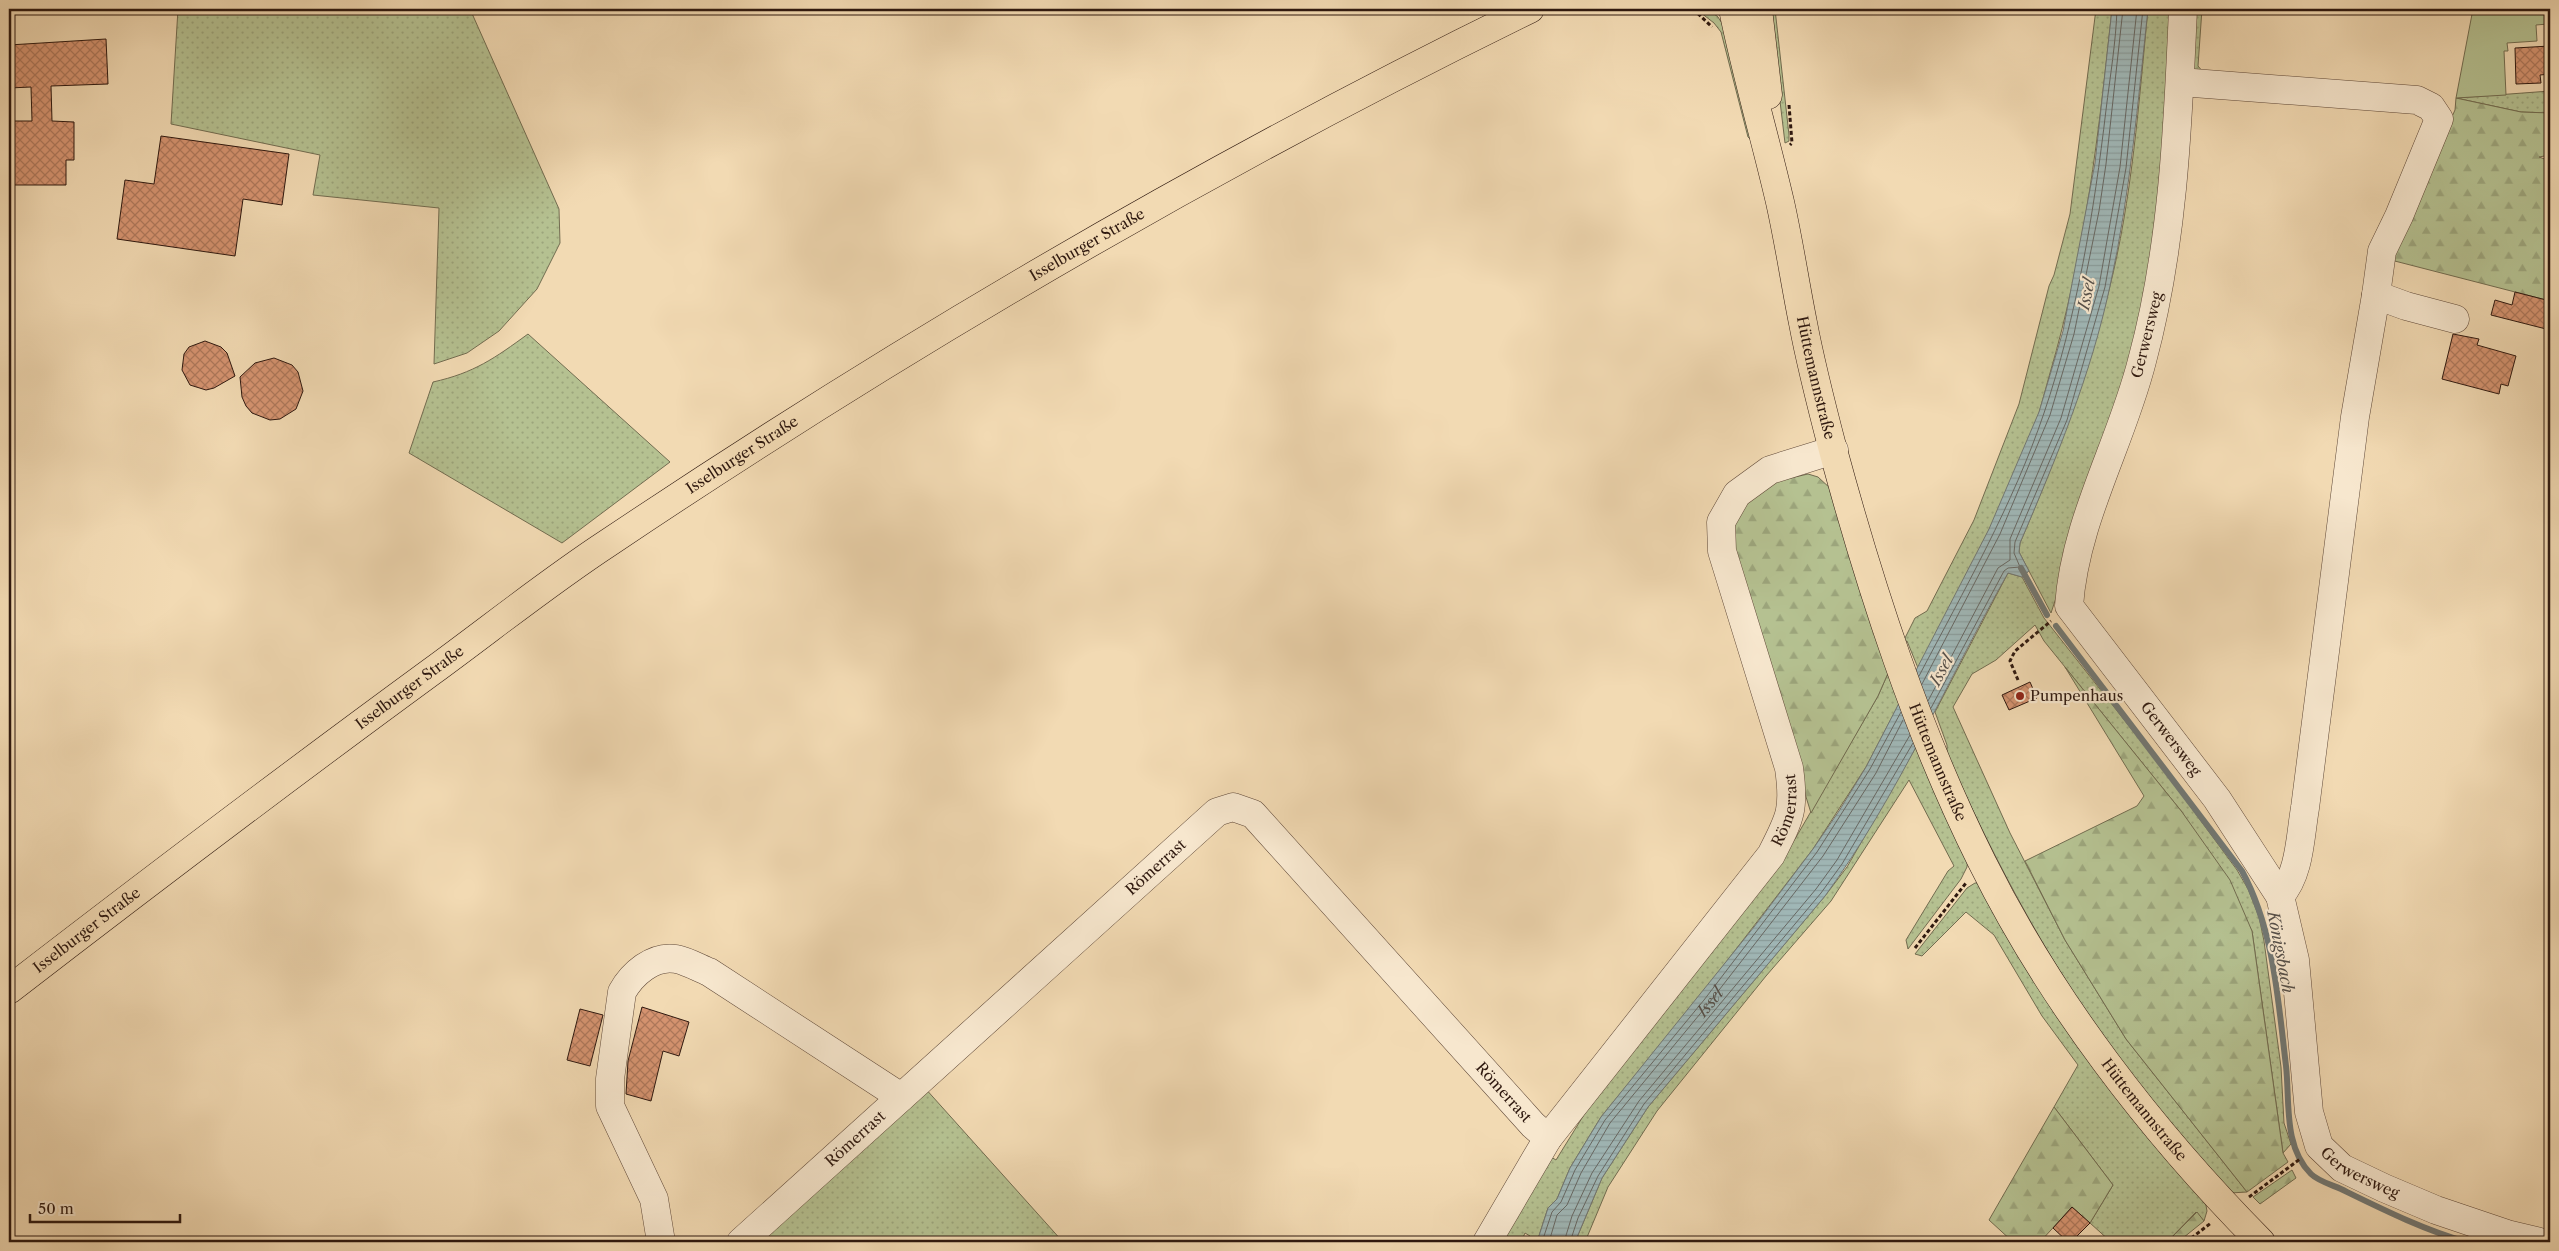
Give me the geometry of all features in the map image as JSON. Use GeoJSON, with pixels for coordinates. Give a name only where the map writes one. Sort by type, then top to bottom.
{"type":"FeatureCollection","features":[{"type":"Feature","properties":{"kind":"main road","name":"Isselburger Straße"},"geometry":{"type":"LineString","coordinates":[[9,990],[254,802],[613,539],[980,306],[1103,235],[1397,75],[1530,9]]}},
{"type":"Feature","properties":{"kind":"main road"},"geometry":{"type":"LineString","coordinates":[[1718,9],[1742,54]]}},
{"type":"Feature","properties":{"kind":"main road","name":"Hüttemannstraße"},"geometry":{"type":"LineString","coordinates":[[1733,9],[1742,54],[1780,203],[1803,327],[1834,450],[1876,594],[1899,663],[1939,766],[1982,862],[2060,995],[2118,1080],[2205,1182],[2261,1242]]}},
{"type":"Feature","properties":{"kind":"main road","name":"Hüttemannstraße"},"geometry":{"type":"LineString","coordinates":[[1758,9],[1780,203]]}},
{"type":"Feature","properties":{"kind":"street","name":"Gerwersweg"},"geometry":{"type":"LineString","coordinates":[[2183,9],[2180,82],[2164,262],[2156,306],[2142,363],[2082,532],[2071,573],[2069,606],[2217,800],[2280,896],[2295,960],[2309,1112],[2319,1146],[2342,1168],[2384,1188],[2436,1210],[2507,1234],[2540,1242]]}},
{"type":"Feature","properties":{"kind":"street"},"geometry":{"type":"LineString","coordinates":[[2180,82],[2417,100],[2431,107],[2439,119],[2400,216],[2382,251],[2356,417],[2305,808],[2295,867],[2289,886],[2280,896]]}},
{"type":"Feature","properties":{"kind":"street"},"geometry":{"type":"LineString","coordinates":[[2376,295],[2406,306],[2456,319]]}},
{"type":"Feature","properties":{"kind":"street","name":"Römerrast"},"geometry":{"type":"LineString","coordinates":[[1487,1242],[1548,1138],[1771,855],[1789,821],[1793,796],[1788,768],[1722,551],[1721,522],[1737,494],[1770,470],[1834,450]]}},
{"type":"Feature","properties":{"kind":"street","name":"Römerrast"},"geometry":{"type":"LineString","coordinates":[[741,1242],[1217,812],[1233,807],[1253,814],[1532,1125],[1548,1138]]}},
{"type":"Feature","properties":{"kind":"street"},"geometry":{"type":"LineString","coordinates":[[661,1242],[654,1199],[610,1106],[610,1079],[622,992],[628,981],[639,970],[654,962],[675,959],[709,972],[901,1097]]}},
{"type":"Feature","properties":{"kind":"path"},"geometry":{"type":"LineString","coordinates":[[2018,680],[2010,661],[2015,650],[2069,606]]}},
{"type":"Feature","properties":{"kind":"path"},"geometry":{"type":"LineString","coordinates":[[1915,948],[1982,862]]}},
{"type":"Feature","properties":{"kind":"green space"},"geometry":{"type":"Polygon","coordinates":[[[178,9],[470,9],[559,209],[560,243],[537,289],[499,331],[467,353],[434,364],[439,208],[313,195],[320,155],[171,124],[178,9]]]}},
{"type":"Feature","properties":{"kind":"green space"},"geometry":{"type":"Polygon","coordinates":[[[1696,9],[1708,9],[1718,17],[1730,36],[1751,140],[1748,137],[1721,32],[1714,23],[1696,9]]]}},
{"type":"Feature","properties":{"kind":"green space"},"geometry":{"type":"Polygon","coordinates":[[[1769,9],[1775,9],[1789,135],[1789,141],[1785,143],[1769,9]]]}},
{"type":"Feature","properties":{"kind":"green space"},"geometry":{"type":"Polygon","coordinates":[[[2096,9],[2112,9],[2096,147],[2082,238],[2062,328],[2039,413],[2013,478],[1967,574],[1918,668],[1907,641],[1903,642],[1915,618],[1927,611],[1974,520],[2019,404],[2049,286],[2054,275],[2070,214],[2096,9]]]}},
{"type":"Feature","properties":{"kind":"green space"},"geometry":{"type":"Polygon","coordinates":[[[2148,9],[2177,9],[2149,314],[2051,613],[2019,552],[2020,543],[2070,418],[2101,322],[2109,290],[2124,221],[2129,186],[2148,9]]]}},
{"type":"Feature","properties":{"kind":"green space"},"geometry":{"type":"Polygon","coordinates":[[[2190,9],[2202,9],[2198,66],[2209,79],[2193,75],[2190,9]]]}},
{"type":"Feature","properties":{"kind":"green space"},"geometry":{"type":"Polygon","coordinates":[[[2473,9],[2550,9],[2550,40],[2548,24],[2536,25],[2537,41],[2507,43],[2508,51],[2504,51],[2506,95],[2456,98],[2473,9]]]}},
{"type":"Feature","properties":{"kind":"green space"},"geometry":{"type":"Polygon","coordinates":[[[2550,91],[2550,113],[2521,112],[2456,98],[2550,91]]]}},
{"type":"Feature","properties":{"kind":"green space"},"geometry":{"type":"Polygon","coordinates":[[[2456,98],[2521,112],[2550,113],[2550,155],[2539,157],[2550,161],[2550,301],[2387,259],[2455,110],[2456,98]]]}},
{"type":"Feature","properties":{"kind":"green space"},"geometry":{"type":"Polygon","coordinates":[[[528,334],[670,462],[562,543],[409,453],[433,382],[484,364],[528,334]]]}},
{"type":"Feature","properties":{"kind":"green space"},"geometry":{"type":"Polygon","coordinates":[[[1808,474],[1818,477],[1831,489],[1889,671],[1878,696],[1811,813],[1732,558],[1734,518],[1749,499],[1769,483],[1808,474]]]}},
{"type":"Feature","properties":{"kind":"green space"},"geometry":{"type":"Polygon","coordinates":[[[2008,573],[2022,577],[2044,618],[2162,768],[2237,870],[2248,889],[2259,917],[2281,1067],[2284,1123],[2291,1144],[2283,1153],[2252,931],[2182,812],[2044,641],[2035,625],[1996,660],[1972,674],[1953,707],[2010,833],[2065,940],[2126,1039],[2247,1192],[2230,1193],[2153,1104],[2102,1036],[2029,919],[1986,838],[1947,754],[1947,745],[1935,712],[2008,573]]]}},
{"type":"Feature","properties":{"kind":"green space"},"geometry":{"type":"Polygon","coordinates":[[[2065,667],[2182,812],[2230,880],[2252,931],[2283,1153],[2288,1162],[2247,1192],[2126,1039],[2065,940],[2025,861],[2137,806],[2144,796],[2065,667]]]}},
{"type":"Feature","properties":{"kind":"green space"},"geometry":{"type":"Polygon","coordinates":[[[1889,671],[1899,704],[1866,767],[1813,849],[1700,996],[1601,1117],[1570,1168],[1557,1199],[1548,1208],[1537,1242],[1528,1242],[1530,1236],[1525,1233],[1521,1242],[1499,1242],[1551,1157],[1556,1160],[1608,1076],[1714,946],[1795,839],[1878,696],[1889,671]]]}},
{"type":"Feature","properties":{"kind":"green space"},"geometry":{"type":"Polygon","coordinates":[[[1916,747],[1968,856],[1967,867],[1961,879],[1908,949],[1906,940],[1948,871],[1954,866],[1909,780],[1831,901],[1766,976],[1657,1111],[1608,1187],[1585,1242],[1575,1242],[1602,1178],[1648,1107],[1825,896],[1847,867],[1916,747]]]}},
{"type":"Feature","properties":{"kind":"green space"},"geometry":{"type":"Polygon","coordinates":[[[1975,883],[1982,883],[2205,1200],[2207,1211],[2204,1221],[2196,1212],[2167,1242],[2111,1242],[2090,1223],[2113,1185],[2054,1107],[2078,1065],[2042,1016],[1994,935],[1966,912],[1922,956],[1915,954],[1967,888],[1975,883]]]}},
{"type":"Feature","properties":{"kind":"green space"},"geometry":{"type":"Polygon","coordinates":[[[924,1087],[1063,1242],[756,1242],[924,1087]]]}},
{"type":"Feature","properties":{"kind":"green space"},"geometry":{"type":"Polygon","coordinates":[[[2054,1107],[2113,1185],[2090,1223],[2072,1207],[2040,1242],[2013,1242],[1989,1220],[2054,1107]]]}},
{"type":"Feature","properties":{"kind":"green space"},"geometry":{"type":"Polygon","coordinates":[[[2292,1170],[2296,1178],[2260,1204],[2253,1197],[2292,1170]]]}},
{"type":"Feature","properties":{"kind":"green space"},"geometry":{"type":"Polygon","coordinates":[[[2197,1212],[2204,1221],[2178,1242],[2167,1242],[2197,1212]]]}},
{"type":"Feature","properties":{"kind":"water","name":"Issel"},"geometry":{"type":"Polygon","coordinates":[[[2112,9],[2148,9],[2137,114],[2123,217],[2110,286],[2083,384],[2047,480],[2020,543],[2019,552],[2029,571],[2022,577],[2008,573],[1899,778],[1851,858],[1825,896],[1648,1107],[1602,1178],[1575,1242],[1537,1242],[1548,1208],[1557,1199],[1570,1168],[1601,1117],[1754,927],[1839,811],[1866,767],[1989,529],[2039,412],[2063,331],[2095,163],[2112,9]]]}},
{"type":"Feature","properties":{"kind":"building"},"geometry":{"type":"Polygon","coordinates":[[[106,39],[108,84],[51,86],[52,121],[74,122],[74,160],[66,160],[66,185],[9,185],[9,121],[32,121],[31,87],[9,88],[9,45],[106,39]]]}},
{"type":"Feature","properties":{"kind":"building"},"geometry":{"type":"Polygon","coordinates":[[[2550,46],[2550,74],[2540,75],[2541,83],[2516,84],[2515,48],[2550,46]]]}},
{"type":"Feature","properties":{"kind":"building"},"geometry":{"type":"Polygon","coordinates":[[[161,136],[289,154],[282,205],[243,199],[235,256],[117,239],[125,180],[154,184],[161,136]]]}},
{"type":"Feature","properties":{"kind":"building"},"geometry":{"type":"Polygon","coordinates":[[[2515,292],[2550,301],[2550,330],[2491,315],[2495,300],[2512,305],[2515,292]]]}},
{"type":"Feature","properties":{"kind":"building"},"geometry":{"type":"Polygon","coordinates":[[[2453,334],[2479,339],[2477,345],[2516,356],[2508,386],[2501,384],[2499,394],[2442,379],[2453,334]]]}},
{"type":"Feature","properties":{"kind":"building"},"geometry":{"type":"Polygon","coordinates":[[[205,341],[221,347],[227,353],[235,376],[214,388],[206,390],[190,385],[182,370],[184,354],[189,347],[205,341]]]}},
{"type":"Feature","properties":{"kind":"building"},"geometry":{"type":"Polygon","coordinates":[[[274,358],[292,365],[298,372],[303,391],[296,409],[280,419],[270,420],[252,413],[246,406],[242,397],[240,377],[255,363],[274,358]]]}},
{"type":"Feature","properties":{"kind":"building","name":"Pumpenhaus"},"geometry":{"type":"Polygon","coordinates":[[[2030,682],[2037,698],[2009,710],[2002,695],[2030,682]]]}},
{"type":"Feature","properties":{"kind":"building"},"geometry":{"type":"Polygon","coordinates":[[[642,1007],[689,1022],[679,1056],[663,1051],[651,1101],[626,1094],[628,1061],[642,1007]]]}},
{"type":"Feature","properties":{"kind":"building"},"geometry":{"type":"Polygon","coordinates":[[[580,1009],[603,1015],[590,1066],[567,1060],[580,1009]]]}},
{"type":"Feature","properties":{"kind":"building"},"geometry":{"type":"Polygon","coordinates":[[[2072,1207],[2090,1223],[2071,1242],[2068,1242],[2053,1228],[2072,1207]]]}},
{"type":"Feature","properties":{"kind":"waterway","name":"Königsbach"},"geometry":{"type":"LineString","coordinates":[[2021,568],[2047,615]]}},
{"type":"Feature","properties":{"kind":"waterway","name":"Königsbach"},"geometry":{"type":"LineString","coordinates":[[2056,626],[2242,871],[2253,894],[2268,941],[2273,966],[2286,1066],[2292,1137],[2302,1163],[2311,1174],[2321,1181],[2419,1225],[2467,1242]]}},
{"type":"Feature","properties":{"kind":"place","name":"Pumpenhaus"},"geometry":{"type":"Point","coordinates":[2020,696]}}]}
